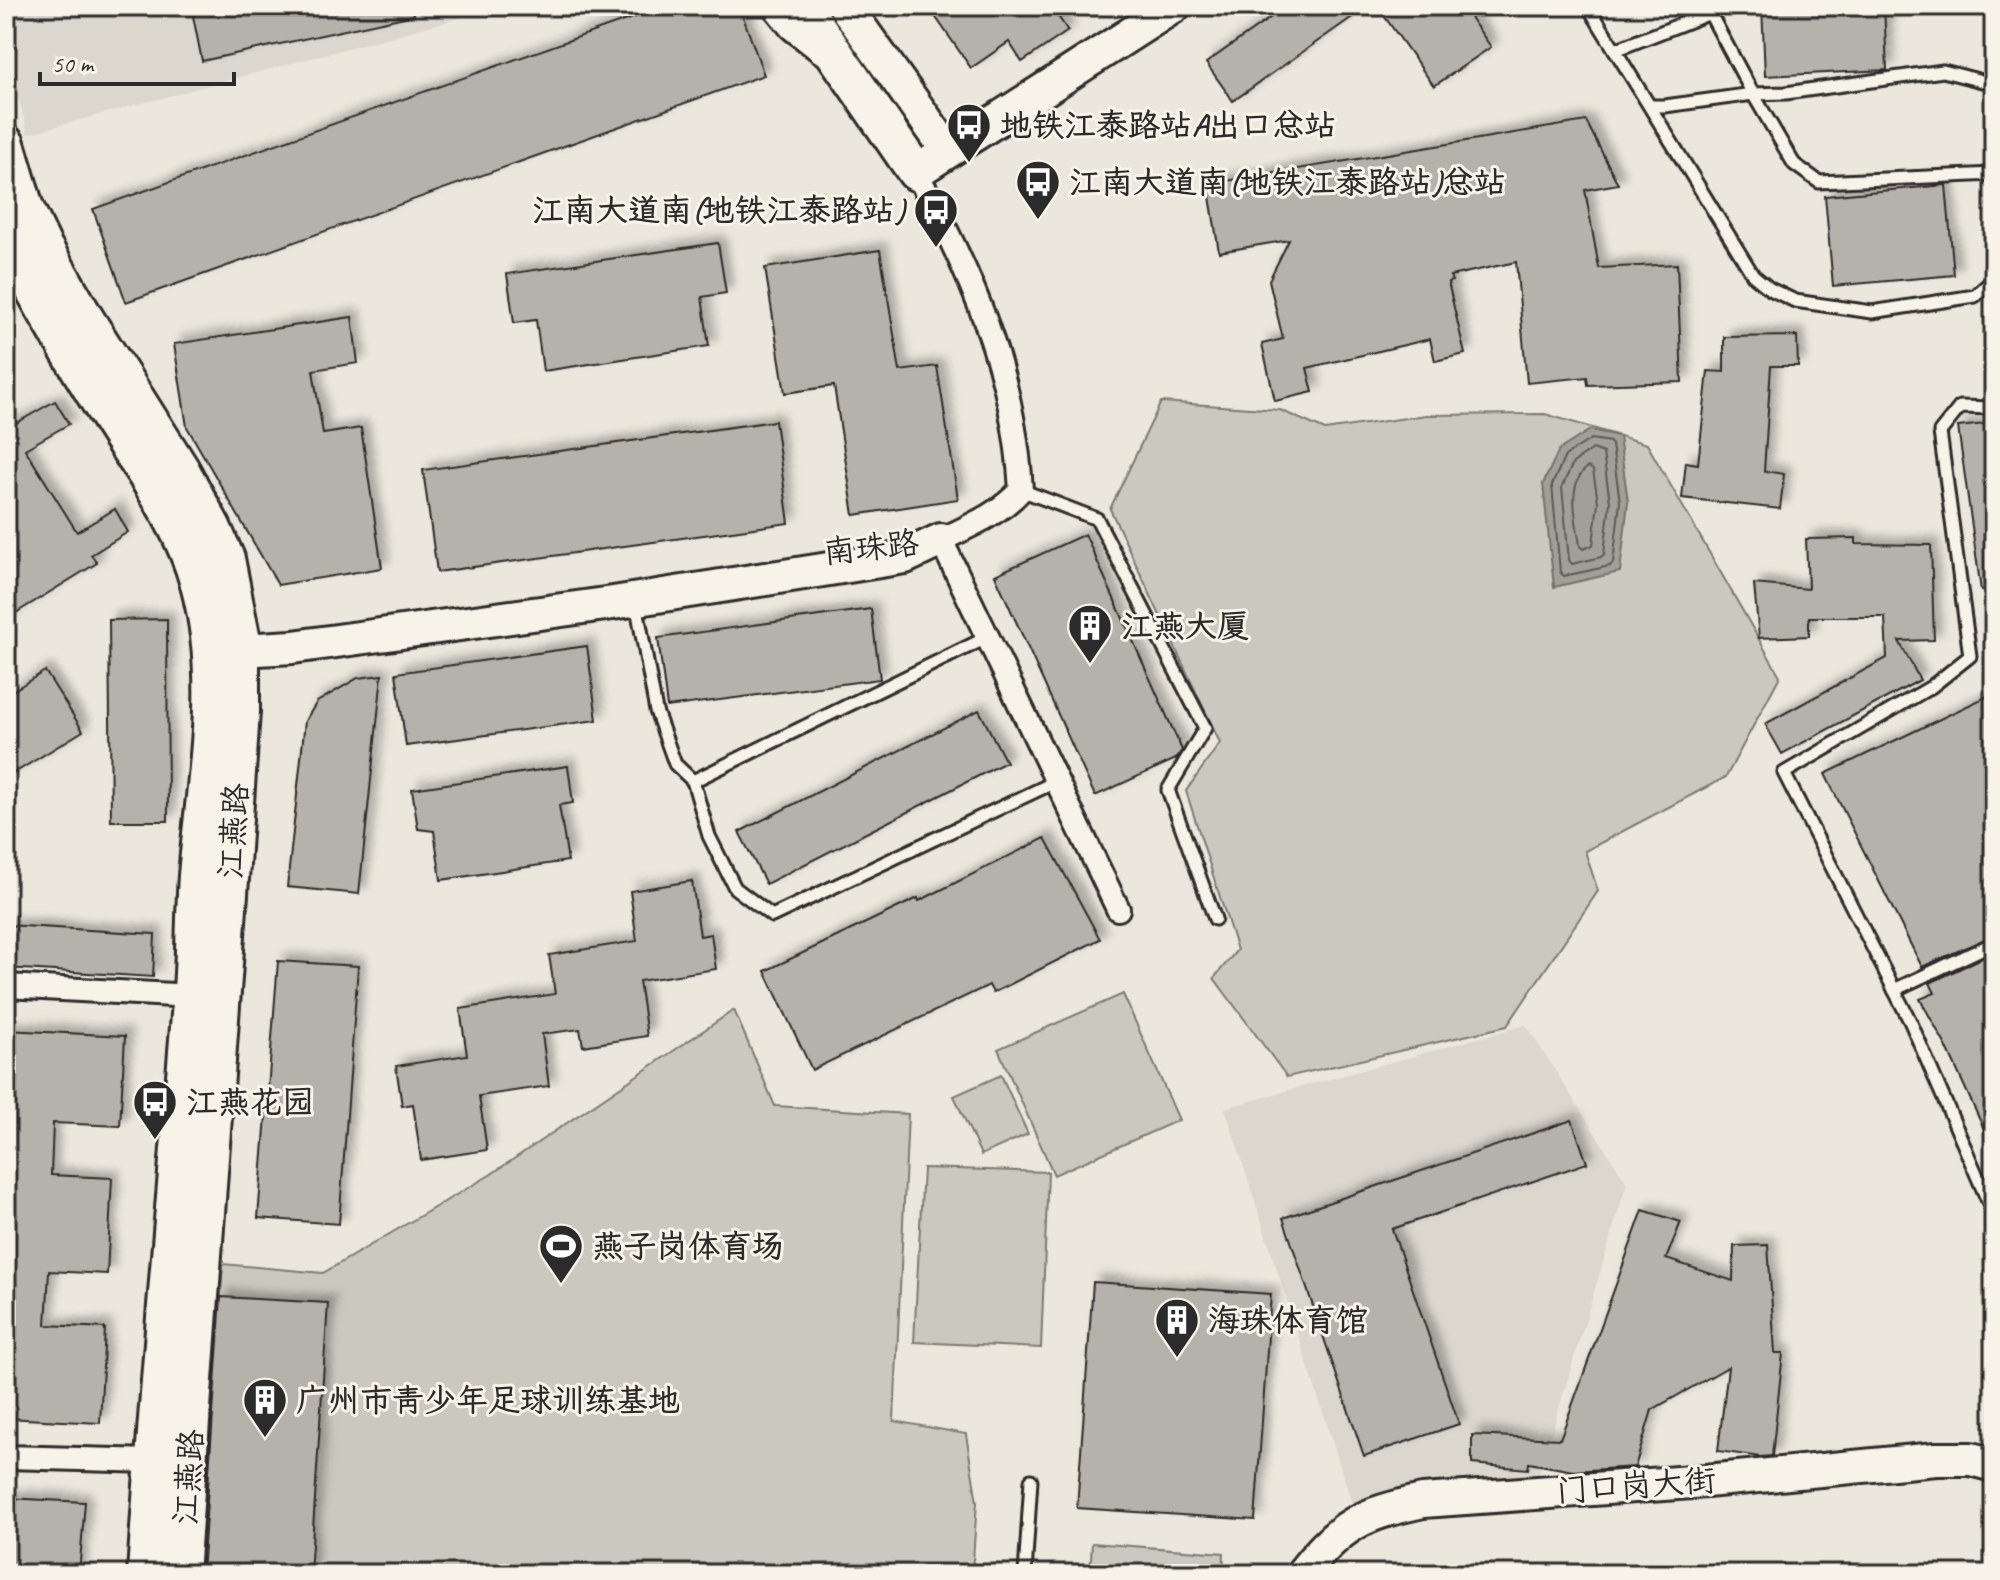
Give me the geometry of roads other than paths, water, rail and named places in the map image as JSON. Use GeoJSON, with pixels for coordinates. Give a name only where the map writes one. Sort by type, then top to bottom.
{"type":"FeatureCollection","features":[{"type":"Feature","properties":{"kind":"main road"},"geometry":{"type":"LineString","coordinates":[[802,6],[916,172]]}},
{"type":"Feature","properties":{"kind":"main road","name":"江燕路"},"geometry":{"type":"LineString","coordinates":[[6,144],[25,208],[42,244],[181,470],[226,559],[241,711],[180,1574]]}},
{"type":"Feature","properties":{"kind":"main road","name":"江燕路"},"geometry":{"type":"LineString","coordinates":[[6,236],[65,346],[165,502],[188,549],[199,584],[232,643]]}},
{"type":"Feature","properties":{"kind":"main road","name":"江燕路"},"geometry":{"type":"LineString","coordinates":[[146,1574],[214,675],[232,643]]}},
{"type":"Feature","properties":{"kind":"street"},"geometry":{"type":"LineString","coordinates":[[773,6],[791,28],[848,73]]}},
{"type":"Feature","properties":{"kind":"street"},"geometry":{"type":"LineString","coordinates":[[845,6],[948,151]]}},
{"type":"Feature","properties":{"kind":"street"},"geometry":{"type":"LineString","coordinates":[[866,6],[880,58]]}},
{"type":"Feature","properties":{"kind":"street"},"geometry":{"type":"LineString","coordinates":[[1118,909],[941,540],[999,510],[1021,490],[1014,419],[981,305],[955,243],[916,172],[1174,6]]}},
{"type":"Feature","properties":{"kind":"street","name":"南珠路"},"geometry":{"type":"LineString","coordinates":[[232,643],[898,540],[941,540]]}},
{"type":"Feature","properties":{"kind":"street","name":"南珠路"},"geometry":{"type":"LineString","coordinates":[[232,643],[293,647],[635,600],[905,557],[941,540]]}},
{"type":"Feature","properties":{"kind":"street"},"geometry":{"type":"LineString","coordinates":[[6,986],[192,996]]}},
{"type":"Feature","properties":{"kind":"street"},"geometry":{"type":"LineString","coordinates":[[6,1457],[153,1461]]}},
{"type":"Feature","properties":{"kind":"street","name":"门口岗大街"},"geometry":{"type":"LineString","coordinates":[[1302,1574],[1335,1535],[1358,1520],[1386,1509],[1423,1501],[1706,1481],[1936,1459],[1994,1461]]}},
{"type":"Feature","properties":{"kind":"lane"},"geometry":{"type":"LineString","coordinates":[[1588,6],[1753,275],[1770,289],[1795,301],[1872,312],[1975,296],[1994,279]]}},
{"type":"Feature","properties":{"kind":"lane"},"geometry":{"type":"LineString","coordinates":[[1615,50],[1708,9],[1794,164],[1819,182],[1994,174]]}},
{"type":"Feature","properties":{"kind":"lane"},"geometry":{"type":"LineString","coordinates":[[1650,106],[1786,93],[1943,71],[1982,81]]}},
{"type":"Feature","properties":{"kind":"lane"},"geometry":{"type":"LineString","coordinates":[[1994,408],[1960,407],[1940,432],[1970,656],[1931,687],[1784,773],[1911,1023],[1994,1215]]}},
{"type":"Feature","properties":{"kind":"lane"},"geometry":{"type":"LineString","coordinates":[[1021,490],[1097,519],[1205,728],[1168,790],[1215,919]]}},
{"type":"Feature","properties":{"kind":"lane"},"geometry":{"type":"LineString","coordinates":[[635,600],[656,711],[675,764],[693,781],[709,836],[735,888],[772,916],[1057,781]]}},
{"type":"Feature","properties":{"kind":"lane"},"geometry":{"type":"LineString","coordinates":[[693,781],[988,637]]}},
{"type":"Feature","properties":{"kind":"lane"},"geometry":{"type":"LineString","coordinates":[[1894,990],[1994,943]]}},
{"type":"Feature","properties":{"kind":"lane"},"geometry":{"type":"LineString","coordinates":[[1025,1574],[1031,1480]]}},
{"type":"Feature","properties":{"kind":"water"},"geometry":{"type":"Polygon","coordinates":[[[1590,430],[1619,436],[1628,502],[1620,572],[1554,587],[1543,484],[1559,450],[1590,430]]]}},
{"type":"Feature","properties":{"kind":"place","name":"地铁江泰路站A出口总站"},"geometry":{"type":"Point","coordinates":[969,164]}},
{"type":"Feature","properties":{"kind":"place","name":"江南大道南(地铁江泰路站)总站"},"geometry":{"type":"Point","coordinates":[1038,221]}},
{"type":"Feature","properties":{"kind":"place","name":"江南大道南(地铁江泰路站)"},"geometry":{"type":"Point","coordinates":[936,249]}},
{"type":"Feature","properties":{"kind":"place","name":"江燕大厦"},"geometry":{"type":"Point","coordinates":[1090,665]}},
{"type":"Feature","properties":{"kind":"place","name":"江燕花园"},"geometry":{"type":"Point","coordinates":[155,1141]}},
{"type":"Feature","properties":{"kind":"place","name":"燕子岗体育场"},"geometry":{"type":"Point","coordinates":[561,1285]}},
{"type":"Feature","properties":{"kind":"place","name":"海珠体育馆"},"geometry":{"type":"Point","coordinates":[1177,1359]}},
{"type":"Feature","properties":{"kind":"place","name":"广州市青少年足球训练基地"},"geometry":{"type":"Point","coordinates":[265,1439]}}]}
